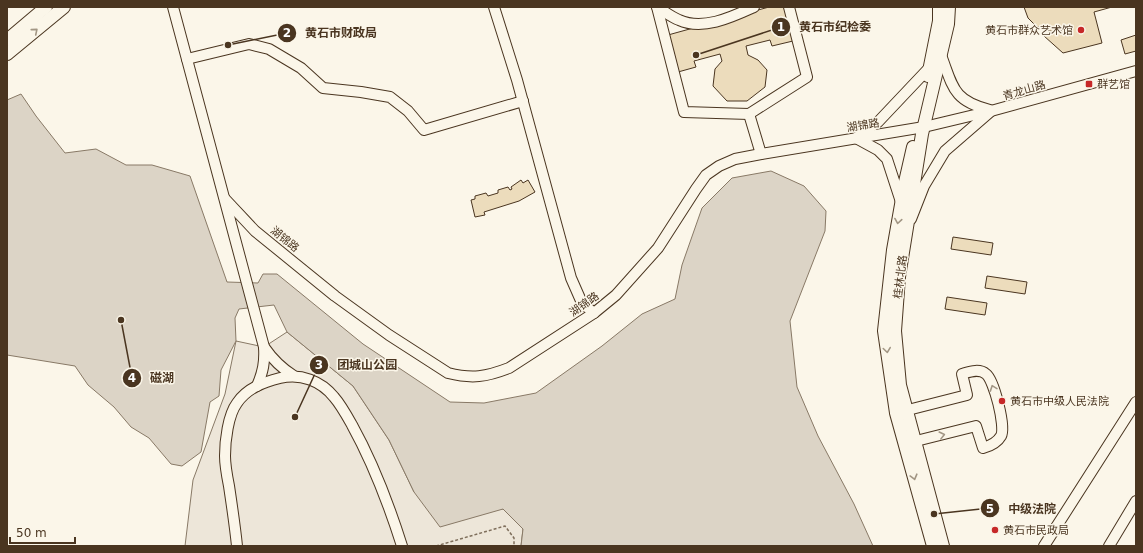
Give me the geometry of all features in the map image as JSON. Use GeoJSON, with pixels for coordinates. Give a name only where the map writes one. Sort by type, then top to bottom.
{"type":"FeatureCollection","features":[{"type":"Feature","properties":{"kind":"main road"},"geometry":{"type":"LineString","coordinates":[[7,40],[46,7]]}},
{"type":"Feature","properties":{"kind":"main road"},"geometry":{"type":"LineString","coordinates":[[7,54],[64,7]]}},
{"type":"Feature","properties":{"kind":"main road","name":"桂林北路"},"geometry":{"type":"LineString","coordinates":[[901,412],[895,331],[899,277],[930,67],[939,21],[939,7]]}},
{"type":"Feature","properties":{"kind":"main road","name":"桂林北路"},"geometry":{"type":"LineString","coordinates":[[933,546],[901,412],[884,331],[894,250],[905,182],[941,55],[948,24],[949,7]]}},
{"type":"Feature","properties":{"kind":"main road","name":"桂林北路"},"geometry":{"type":"LineString","coordinates":[[909,442],[943,546]]}},
{"type":"Feature","properties":{"kind":"street"},"geometry":{"type":"LineString","coordinates":[[173,7],[264,347],[265,362],[257,386]]}},
{"type":"Feature","properties":{"kind":"street"},"geometry":{"type":"LineString","coordinates":[[494,7],[523,101],[571,278],[582,303],[594,313]]}},
{"type":"Feature","properties":{"kind":"street"},"geometry":{"type":"LineString","coordinates":[[657,7],[679,20],[692,24],[726,20],[754,7]]}},
{"type":"Feature","properties":{"kind":"street"},"geometry":{"type":"LineString","coordinates":[[657,7],[684,112],[749,114],[807,77],[789,7]]}},
{"type":"Feature","properties":{"kind":"street"},"geometry":{"type":"LineString","coordinates":[[187,59],[249,44],[269,49],[301,68],[323,88],[390,97],[408,111],[424,130],[523,101]]}},
{"type":"Feature","properties":{"kind":"street"},"geometry":{"type":"LineString","coordinates":[[941,55],[952,85],[963,100],[974,107],[992,111]]}},
{"type":"Feature","properties":{"kind":"street"},"geometry":{"type":"LineString","coordinates":[[901,203],[887,159],[878,150],[856,138],[878,122],[930,67]]}},
{"type":"Feature","properties":{"kind":"street","name":"青龙山路"},"geometry":{"type":"LineString","coordinates":[[921,128],[992,111],[1136,71]]}},
{"type":"Feature","properties":{"kind":"street"},"geometry":{"type":"LineString","coordinates":[[907,229],[924,186],[944,151],[992,111]]}},
{"type":"Feature","properties":{"kind":"street"},"geometry":{"type":"LineString","coordinates":[[749,114],[761,154]]}},
{"type":"Feature","properties":{"kind":"street","name":"湖锦路"},"geometry":{"type":"LineString","coordinates":[[225,199],[255,231],[361,316],[448,373],[463,377],[478,377],[494,374],[509,368],[594,313],[616,295],[658,248],[706,175],[719,166],[736,159],[761,154],[921,128]]}},
{"type":"Feature","properties":{"kind":"street"},"geometry":{"type":"LineString","coordinates":[[264,347],[272,359],[283,369],[294,376],[311,380],[319,384],[335,397],[359,438],[372,466],[402,546]]}},
{"type":"Feature","properties":{"kind":"street"},"geometry":{"type":"LineString","coordinates":[[901,412],[967,395],[962,374],[980,371],[987,374],[993,386],[1000,411],[1002,423],[1001,436],[996,442],[989,446],[983,448],[976,426],[909,442]]}},
{"type":"Feature","properties":{"kind":"street"},"geometry":{"type":"LineString","coordinates":[[237,546],[225,456],[229,422],[236,404],[243,395],[257,386],[294,376]]}},
{"type":"Feature","properties":{"kind":"street"},"geometry":{"type":"LineString","coordinates":[[1057,546],[1046,543],[1136,402]]}},
{"type":"Feature","properties":{"kind":"street"},"geometry":{"type":"LineString","coordinates":[[1109,546],[1136,501]]}},
{"type":"Feature","properties":{"kind":"path"},"geometry":{"type":"LineString","coordinates":[[436,546],[505,526],[514,538],[514,546]]}},
{"type":"Feature","properties":{"kind":"shaded area"},"geometry":{"type":"Polygon","coordinates":[[[21,94],[65,153],[96,149],[126,165],[152,165],[190,176],[227,282],[258,283],[263,274],[277,274],[363,344],[450,402],[484,403],[536,393],[602,346],[642,314],[675,299],[682,265],[702,208],[732,178],[771,171],[804,186],[826,211],[825,231],[790,321],[797,387],[818,436],[854,504],[873,546],[521,546],[523,529],[503,509],[440,527],[414,492],[389,440],[353,386],[287,332],[274,305],[239,309],[235,318],[236,341],[221,370],[219,396],[210,402],[201,452],[182,466],[171,464],[149,438],[131,427],[114,407],[88,385],[75,366],[7,355],[7,100],[21,94]]]}},
{"type":"Feature","properties":{"kind":"shaded area"},"geometry":{"type":"Polygon","coordinates":[[[287,332],[353,386],[389,440],[414,492],[503,509],[523,529],[521,546],[185,546],[193,480],[225,394],[236,341],[264,347],[287,332]]]}},
{"type":"Feature","properties":{"kind":"building"},"geometry":{"type":"Polygon","coordinates":[[[769,7],[784,7],[793,41],[772,46],[770,40],[746,46],[748,55],[758,60],[767,70],[765,87],[747,101],[727,101],[713,86],[715,69],[722,61],[720,54],[694,61],[696,67],[678,72],[668,35],[769,7]]]}},
{"type":"Feature","properties":{"kind":"building","name":"黄石市群众艺术馆"},"geometry":{"type":"Polygon","coordinates":[[[1024,7],[1112,7],[1094,12],[1102,43],[1063,53],[1044,36],[1065,29],[1055,32],[1036,26],[1028,18],[1024,7]]]}},
{"type":"Feature","properties":{"kind":"building"},"geometry":{"type":"Polygon","coordinates":[[[1136,35],[1136,51],[1125,54],[1121,40],[1136,35]]]}},
{"type":"Feature","properties":{"kind":"building"},"geometry":{"type":"Polygon","coordinates":[[[521,180],[523,183],[528,180],[535,192],[519,201],[484,212],[485,215],[475,217],[471,200],[475,199],[475,196],[486,193],[488,196],[498,193],[498,190],[508,187],[510,190],[512,189],[511,187],[521,180]]]}},
{"type":"Feature","properties":{"kind":"building"},"geometry":{"type":"Polygon","coordinates":[[[953,237],[993,243],[991,255],[951,249],[953,237]]]}},
{"type":"Feature","properties":{"kind":"building"},"geometry":{"type":"Polygon","coordinates":[[[987,276],[1027,282],[1025,294],[985,288],[987,276]]]}},
{"type":"Feature","properties":{"kind":"building"},"geometry":{"type":"Polygon","coordinates":[[[947,297],[987,303],[985,315],[945,309],[947,297]]]}},
{"type":"Feature","properties":{"kind":"place","name":"黄石市群众艺术馆"},"geometry":{"type":"Point","coordinates":[1081,30]}},
{"type":"Feature","properties":{"kind":"place","name":"黄石市财政局"},"geometry":{"type":"Point","coordinates":[228,45]}},
{"type":"Feature","properties":{"kind":"place","name":"黄石市纪检委"},"geometry":{"type":"Point","coordinates":[696,55]}},
{"type":"Feature","properties":{"kind":"place","name":"群艺馆"},"geometry":{"type":"Point","coordinates":[1089,84]}},
{"type":"Feature","properties":{"kind":"place","name":"磁湖"},"geometry":{"type":"Point","coordinates":[121,320]}},
{"type":"Feature","properties":{"kind":"place","name":"黄石市中级人民法院"},"geometry":{"type":"Point","coordinates":[1002,401]}},
{"type":"Feature","properties":{"kind":"place","name":"团城山公园"},"geometry":{"type":"Point","coordinates":[295,417]}},
{"type":"Feature","properties":{"kind":"place","name":"中级法院"},"geometry":{"type":"Point","coordinates":[934,514]}},
{"type":"Feature","properties":{"kind":"place","name":"黄石市民政局"},"geometry":{"type":"Point","coordinates":[995,530]}}]}
